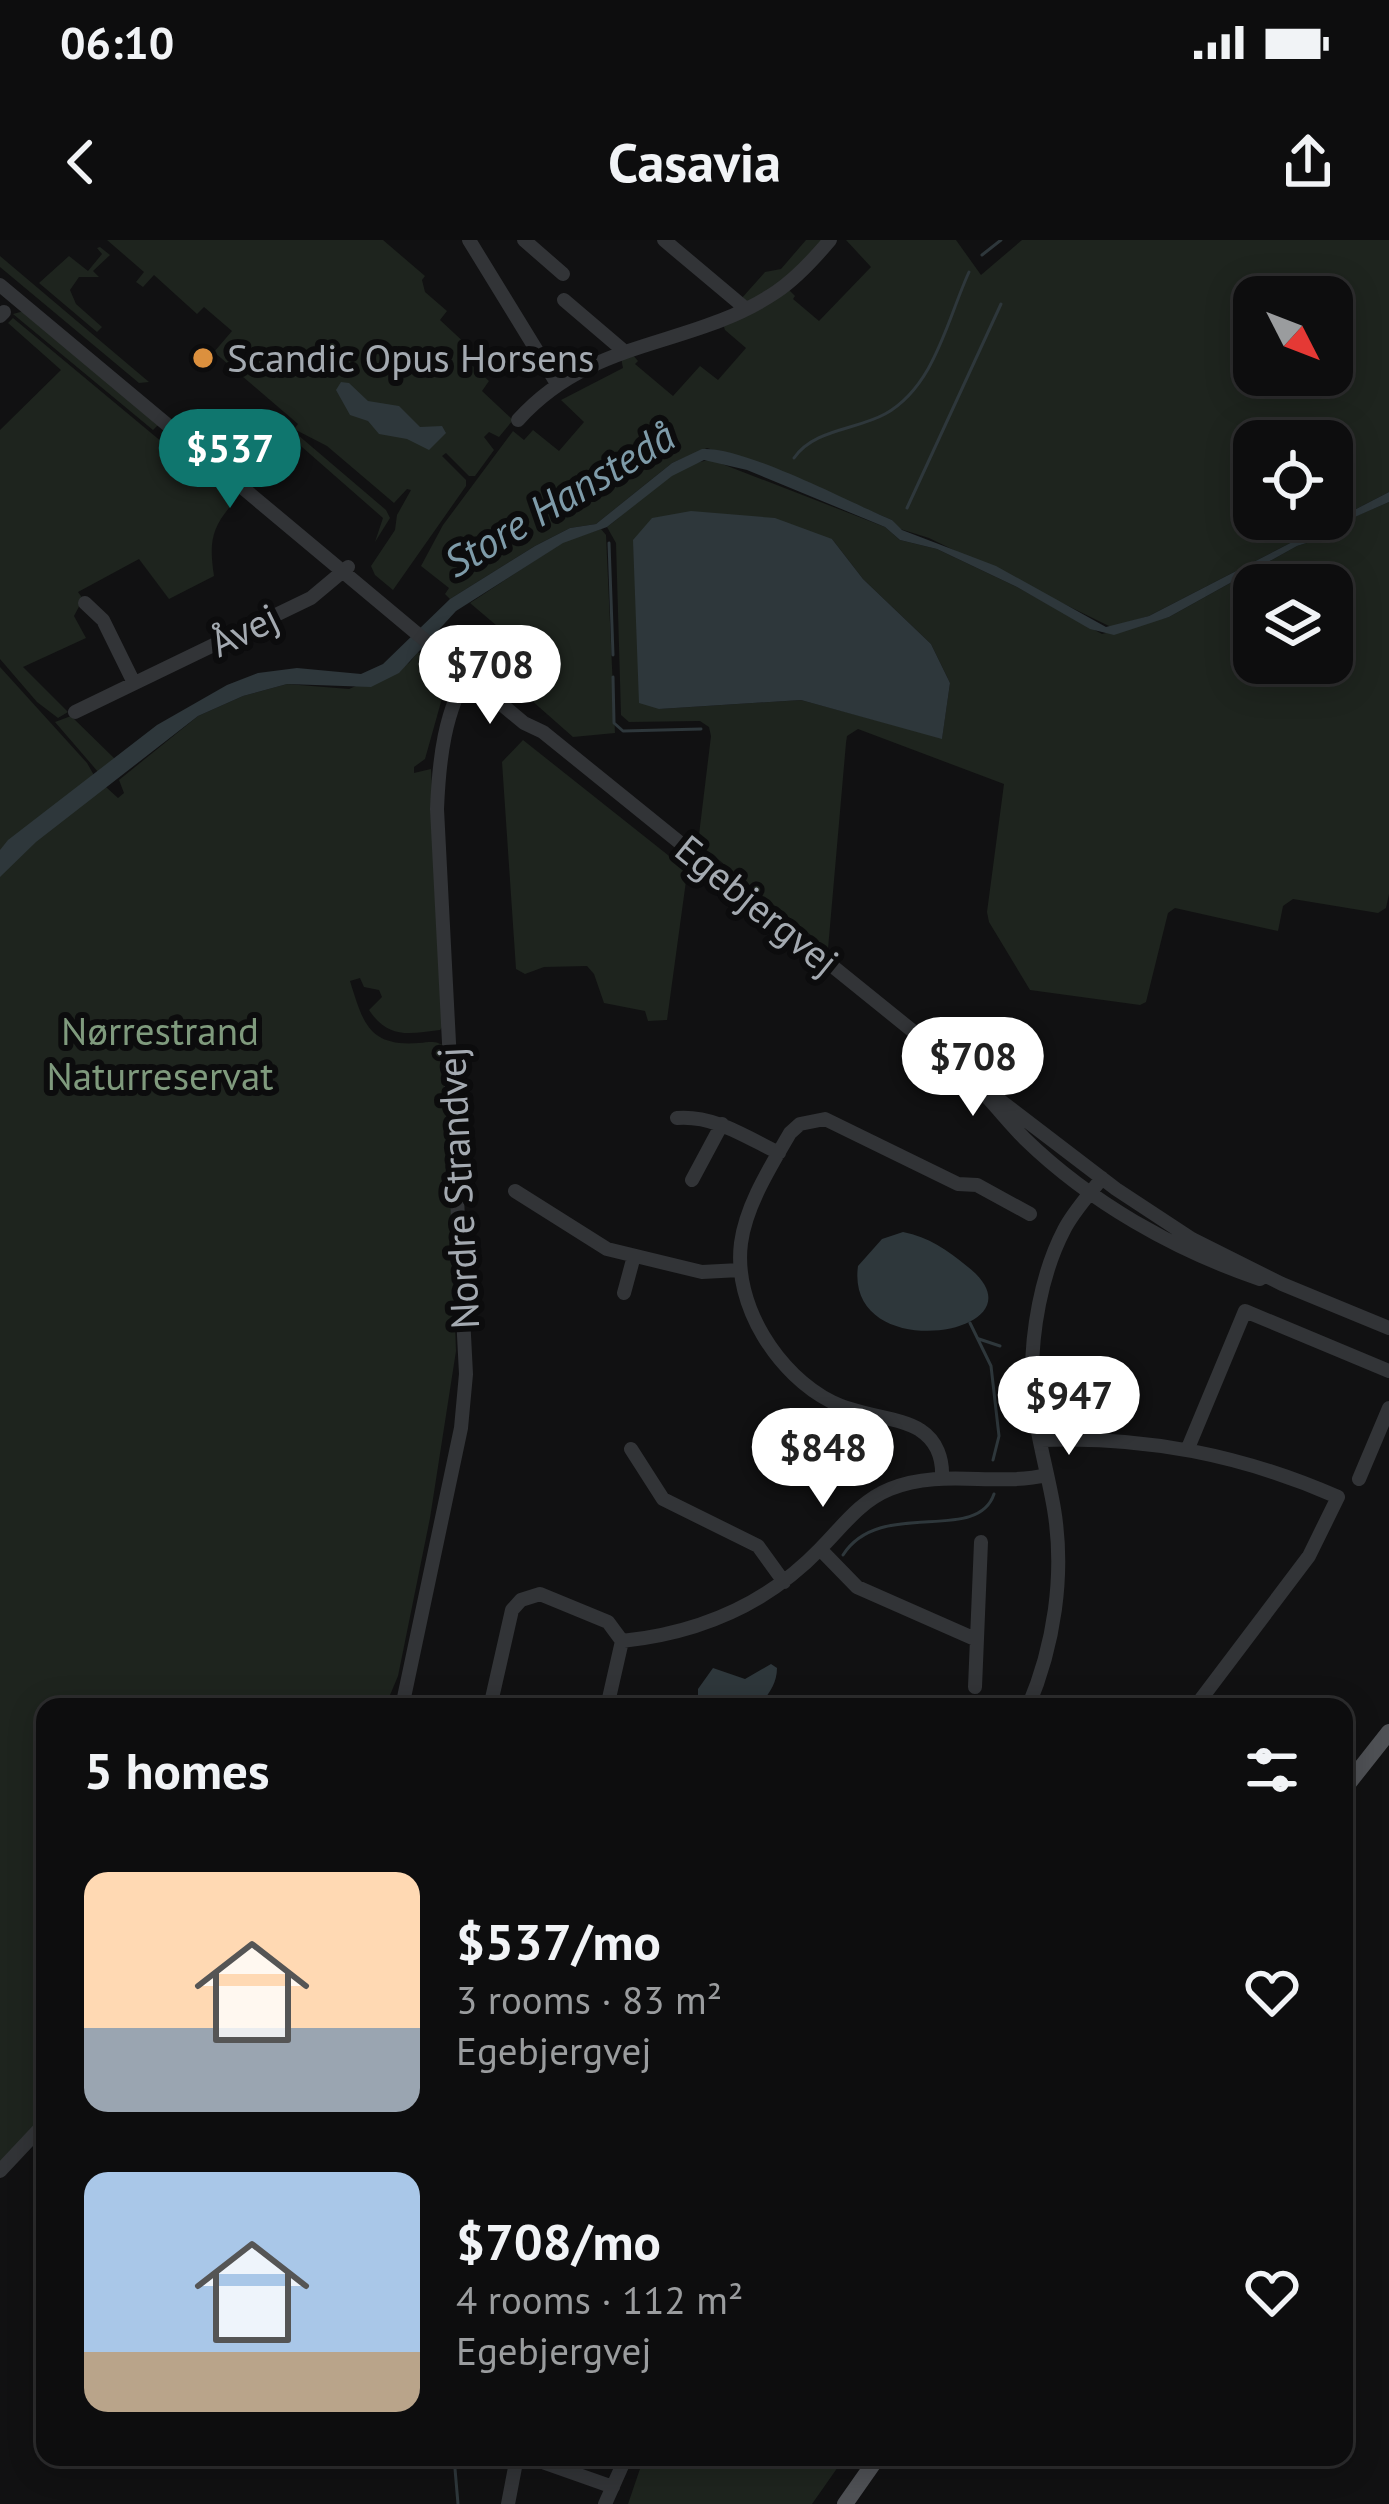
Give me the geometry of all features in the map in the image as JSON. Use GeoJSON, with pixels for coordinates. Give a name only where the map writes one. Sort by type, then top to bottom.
{"type":"FeatureCollection","features":[{"type":"Feature","properties":{"kind":"main road"},"geometry":{"type":"LineString","coordinates":[[1353,1778],[1389,1732]]}},
{"type":"Feature","properties":{"kind":"main road"},"geometry":{"type":"LineString","coordinates":[[845,2504],[872,2466]]}},
{"type":"Feature","properties":{"kind":"street"},"geometry":{"type":"LineString","coordinates":[[469,240],[556,382]]}},
{"type":"Feature","properties":{"kind":"street"},"geometry":{"type":"LineString","coordinates":[[524,240],[563,274]]}},
{"type":"Feature","properties":{"kind":"street"},"geometry":{"type":"LineString","coordinates":[[664,240],[746,308]]}},
{"type":"Feature","properties":{"kind":"street"},"geometry":{"type":"LineString","coordinates":[[518,420],[556,382],[776,292],[830,240]]}},
{"type":"Feature","properties":{"kind":"street","name":"Egebjergvej"},"geometry":{"type":"LineString","coordinates":[[0,273],[345,571]]}},
{"type":"Feature","properties":{"kind":"street","name":"Egebjergvej"},"geometry":{"type":"LineString","coordinates":[[0,285],[524,723],[543,732],[972,1079],[1102,1178],[1192,1239],[1282,1284],[1389,1328]]}},
{"type":"Feature","properties":{"kind":"street"},"geometry":{"type":"LineString","coordinates":[[564,301],[625,352]]}},
{"type":"Feature","properties":{"kind":"street","name":"Åvej"},"geometry":{"type":"LineString","coordinates":[[74,712],[311,598],[345,571]]}},
{"type":"Feature","properties":{"kind":"street"},"geometry":{"type":"LineString","coordinates":[[85,603],[103,620],[134,682]]}},
{"type":"Feature","properties":{"kind":"street","name":"Nordre Strandvej"},"geometry":{"type":"LineString","coordinates":[[405,1698],[461,1428],[466,1374],[437,808],[439,761],[469,673]]}},
{"type":"Feature","properties":{"kind":"street","name":"Egebjergvej"},"geometry":{"type":"LineString","coordinates":[[972,1079],[1028,1142],[1090,1193],[1192,1252],[1282,1284]]}},
{"type":"Feature","properties":{"kind":"street"},"geometry":{"type":"LineString","coordinates":[[677,1118],[695,1116],[722,1124],[779,1153]]}},
{"type":"Feature","properties":{"kind":"street"},"geometry":{"type":"LineString","coordinates":[[942,1478],[943,1463],[936,1446],[922,1431],[830,1401],[784,1364],[767,1343],[740,1270],[748,1218],[779,1153],[800,1124],[825,1118],[958,1184],[977,1184],[1030,1214]]}},
{"type":"Feature","properties":{"kind":"street"},"geometry":{"type":"LineString","coordinates":[[692,1180],[722,1124]]}},
{"type":"Feature","properties":{"kind":"street"},"geometry":{"type":"LineString","coordinates":[[1031,1698],[1053,1625],[1058,1560],[1032,1384],[1043,1288],[1065,1228],[1102,1178]]}},
{"type":"Feature","properties":{"kind":"street"},"geometry":{"type":"LineString","coordinates":[[1090,1193],[1104,1190],[1192,1239]]}},
{"type":"Feature","properties":{"kind":"street"},"geometry":{"type":"LineString","coordinates":[[515,1191],[608,1249],[702,1273],[740,1270]]}},
{"type":"Feature","properties":{"kind":"street"},"geometry":{"type":"LineString","coordinates":[[522,1219],[532,1202]]}},
{"type":"Feature","properties":{"kind":"street"},"geometry":{"type":"LineString","coordinates":[[624,1293],[634,1256]]}},
{"type":"Feature","properties":{"kind":"street"},"geometry":{"type":"LineString","coordinates":[[1188,1448],[1245,1311],[1389,1371]]}},
{"type":"Feature","properties":{"kind":"street"},"geometry":{"type":"LineString","coordinates":[[1359,1479],[1389,1408]]}},
{"type":"Feature","properties":{"kind":"street"},"geometry":{"type":"LineString","coordinates":[[1041,1440],[1188,1448],[1282,1472],[1338,1497],[1309,1556],[1202,1698]]}},
{"type":"Feature","properties":{"kind":"street"},"geometry":{"type":"LineString","coordinates":[[631,1449],[663,1499],[758,1546],[784,1582]]}},
{"type":"Feature","properties":{"kind":"street"},"geometry":{"type":"LineString","coordinates":[[622,1641],[709,1623],[739,1610],[784,1582],[872,1498],[910,1482],[1047,1475]]}},
{"type":"Feature","properties":{"kind":"street"},"geometry":{"type":"LineString","coordinates":[[975,1687],[981,1542]]}},
{"type":"Feature","properties":{"kind":"street"},"geometry":{"type":"LineString","coordinates":[[820,1550],[857,1587],[975,1639]]}},
{"type":"Feature","properties":{"kind":"street"},"geometry":{"type":"LineString","coordinates":[[492,1698],[512,1610],[521,1600],[541,1594],[608,1622],[622,1641],[609,1698]]}},
{"type":"Feature","properties":{"kind":"street"},"geometry":{"type":"LineString","coordinates":[[0,2170],[36,2132]]}},
{"type":"Feature","properties":{"kind":"street"},"geometry":{"type":"LineString","coordinates":[[508,2504],[515,2466]]}},
{"type":"Feature","properties":{"kind":"street"},"geometry":{"type":"LineString","coordinates":[[554,2466],[613,2487]]}},
{"type":"Feature","properties":{"kind":"street"},"geometry":{"type":"LineString","coordinates":[[605,2504],[622,2466]]}},
{"type":"Feature","properties":{"kind":"green space"},"geometry":{"type":"Polygon","coordinates":[[[107,240],[383,240],[425,276],[425,292],[447,311],[440,320],[468,346],[461,355],[489,381],[482,391],[513,420],[499,437],[489,432],[484,437],[494,450],[475,476],[469,476],[446,453],[442,456],[466,480],[466,486],[393,590],[371,566],[395,530],[397,515],[411,490],[394,503],[327,446],[294,429],[298,424],[214,352],[232,331],[204,307],[197,314],[154,275],[143,287],[136,282],[144,272],[107,240]]]}},
{"type":"Feature","properties":{"kind":"green space"},"geometry":{"type":"Polygon","coordinates":[[[806,240],[824,240],[796,271],[750,302],[741,299],[765,272],[781,269],[806,240]]]}},
{"type":"Feature","properties":{"kind":"green space"},"geometry":{"type":"Polygon","coordinates":[[[846,240],[956,240],[981,275],[1022,240],[1389,240],[1389,492],[1353,511],[1353,420],[1233,420],[1233,540],[1296,540],[1250,564],[1233,564],[1233,573],[1149,616],[1111,627],[929,538],[897,528],[892,520],[707,448],[672,463],[596,524],[570,528],[450,599],[445,594],[449,588],[421,566],[443,525],[513,431],[524,440],[533,430],[559,451],[584,422],[561,400],[623,368],[621,358],[632,354],[638,361],[635,364],[673,396],[700,366],[718,380],[746,348],[725,330],[722,321],[787,288],[819,321],[871,267],[846,240]]]}},
{"type":"Feature","properties":{"kind":"green space"},"geometry":{"type":"Polygon","coordinates":[[[100,247],[110,255],[93,271],[99,277],[79,277],[70,290],[76,304],[102,327],[97,332],[39,283],[69,256],[88,271],[102,254],[100,247]]]}},
{"type":"Feature","properties":{"kind":"green space"},"geometry":{"type":"Polygon","coordinates":[[[0,256],[149,382],[139,383],[0,267],[0,256]]]}},
{"type":"Feature","properties":{"kind":"green space"},"geometry":{"type":"Polygon","coordinates":[[[24,311],[158,425],[153,430],[13,314],[24,311]]]}},
{"type":"Feature","properties":{"kind":"green space"},"geometry":{"type":"Polygon","coordinates":[[[13,318],[234,502],[214,536],[214,576],[169,599],[139,559],[78,592],[83,599],[74,616],[86,638],[23,667],[68,712],[58,718],[37,702],[0,659],[0,430],[61,370],[8,323],[13,318]]]}},
{"type":"Feature","properties":{"kind":"green space"},"geometry":{"type":"Polygon","coordinates":[[[298,435],[386,510],[390,518],[375,542],[383,518],[294,440],[298,435]]]}},
{"type":"Feature","properties":{"kind":"green space"},"geometry":{"type":"Polygon","coordinates":[[[712,460],[885,527],[900,540],[937,549],[1102,634],[1169,617],[1233,582],[1233,684],[1353,684],[1353,564],[1265,564],[1316,540],[1353,540],[1353,517],[1389,502],[1386,908],[1378,913],[1293,899],[1283,906],[1278,931],[1175,908],[1168,913],[1146,1002],[1140,1005],[1030,990],[987,912],[1004,784],[858,729],[847,736],[846,743],[828,949],[698,843],[709,727],[700,721],[629,722],[621,715],[616,543],[607,527],[684,468],[712,460]],[[832,539],[659,709],[801,700],[942,738],[950,683],[931,644],[863,579],[832,539]]]}},
{"type":"Feature","properties":{"kind":"green space"},"geometry":{"type":"Polygon","coordinates":[[[601,529],[606,535],[615,733],[573,737],[522,692],[544,666],[470,603],[563,542],[601,529]]]}},
{"type":"Feature","properties":{"kind":"green space","name":"Nørrestrand Naturreservat"},"geometry":{"type":"Polygon","coordinates":[[[418,652],[448,677],[425,759],[414,767],[414,773],[431,769],[444,1024],[440,1030],[392,1030],[369,1010],[382,997],[379,990],[364,987],[360,978],[350,981],[364,1020],[379,1036],[445,1047],[456,1351],[430,1518],[398,1676],[389,1698],[36,1698],[36,2126],[0,2165],[0,667],[118,798],[124,793],[119,780],[198,716],[287,684],[349,689],[409,663],[418,652]]]}},
{"type":"Feature","properties":{"kind":"green space"},"geometry":{"type":"Polygon","coordinates":[[[71,716],[116,760],[99,773],[55,722],[71,716]]]}},
{"type":"Feature","properties":{"kind":"green space"},"geometry":{"type":"Polygon","coordinates":[[[523,740],[683,867],[686,881],[667,1020],[648,1021],[645,1011],[604,1003],[587,966],[544,967],[525,974],[516,969],[502,762],[523,740]]]}},
{"type":"Feature","properties":{"kind":"green space"},"geometry":{"type":"Polygon","coordinates":[[[641,2466],[839,2466],[812,2504],[628,2504],[641,2466]]]}},
{"type":"Feature","properties":{"kind":"shaded area"},"geometry":{"type":"Polygon","coordinates":[[[341,382],[349,383],[368,401],[399,406],[420,427],[442,426],[446,433],[429,450],[407,439],[379,434],[368,421],[350,415],[336,390],[341,382]]]}},
{"type":"Feature","properties":{"kind":"shaded area"},"geometry":{"type":"Polygon","coordinates":[[[702,449],[743,456],[892,520],[902,530],[996,566],[1106,627],[1149,616],[1233,573],[1233,582],[1169,617],[1114,635],[1090,629],[937,549],[900,540],[885,527],[747,470],[704,460],[672,476],[607,527],[563,543],[456,611],[399,673],[371,687],[287,684],[198,716],[36,842],[0,877],[0,850],[8,840],[157,725],[258,673],[297,668],[361,674],[383,664],[450,599],[570,528],[596,524],[672,463],[702,449]]]}},
{"type":"Feature","properties":{"kind":"shaded area"},"geometry":{"type":"Polygon","coordinates":[[[1389,492],[1389,502],[1353,518],[1353,511],[1389,492]]]}},
{"type":"Feature","properties":{"kind":"shaded area"},"geometry":{"type":"Polygon","coordinates":[[[691,511],[775,518],[832,539],[863,579],[931,644],[950,683],[942,739],[801,700],[659,709],[639,703],[633,540],[652,518],[691,511]]]}},
{"type":"Feature","properties":{"kind":"shaded area"},"geometry":{"type":"Polygon","coordinates":[[[1296,540],[1316,540],[1265,564],[1250,564],[1296,540]]]}},
{"type":"Feature","properties":{"kind":"shaded area"},"geometry":{"type":"Polygon","coordinates":[[[903,1232],[937,1245],[968,1267],[987,1290],[985,1310],[967,1323],[940,1330],[909,1329],[881,1319],[862,1298],[858,1266],[882,1239],[903,1232]]]}},
{"type":"Feature","properties":{"kind":"shaded area"},"geometry":{"type":"Polygon","coordinates":[[[771,1664],[777,1668],[765,1698],[698,1698],[698,1689],[713,1668],[745,1679],[771,1664]]]}},
{"type":"Feature","properties":{"kind":"waterway"},"geometry":{"type":"LineString","coordinates":[[982,255],[1001,240]]}},
{"type":"Feature","properties":{"kind":"waterway"},"geometry":{"type":"LineString","coordinates":[[794,458],[813,441],[874,419],[902,402],[928,369],[969,272]]}},
{"type":"Feature","properties":{"kind":"waterway"},"geometry":{"type":"LineString","coordinates":[[907,508],[1001,304]]}},
{"type":"Feature","properties":{"kind":"waterway"},"geometry":{"type":"LineString","coordinates":[[609,543],[613,655]]}},
{"type":"Feature","properties":{"kind":"waterway"},"geometry":{"type":"LineString","coordinates":[[613,677],[614,723],[623,731],[701,729]]}},
{"type":"Feature","properties":{"kind":"waterway"},"geometry":{"type":"LineString","coordinates":[[970,1323],[991,1366],[999,1436],[993,1460]]}},
{"type":"Feature","properties":{"kind":"waterway"},"geometry":{"type":"LineString","coordinates":[[979,1339],[1000,1346]]}},
{"type":"Feature","properties":{"kind":"waterway"},"geometry":{"type":"LineString","coordinates":[[843,1555],[859,1538],[880,1528],[968,1517],[984,1509],[994,1494]]}},
{"type":"Feature","properties":{"kind":"waterway"},"geometry":{"type":"LineString","coordinates":[[455,2466],[458,2504]]}},
{"type":"Feature","properties":{"kind":"place","name":"Scandic Opus Horsens"},"geometry":{"type":"Point","coordinates":[203,358]}},
{"type":"Feature","properties":{"kind":"water label","name":"Store Hanstedå"},"geometry":{"type":"Point","coordinates":[559,499]}}]}
